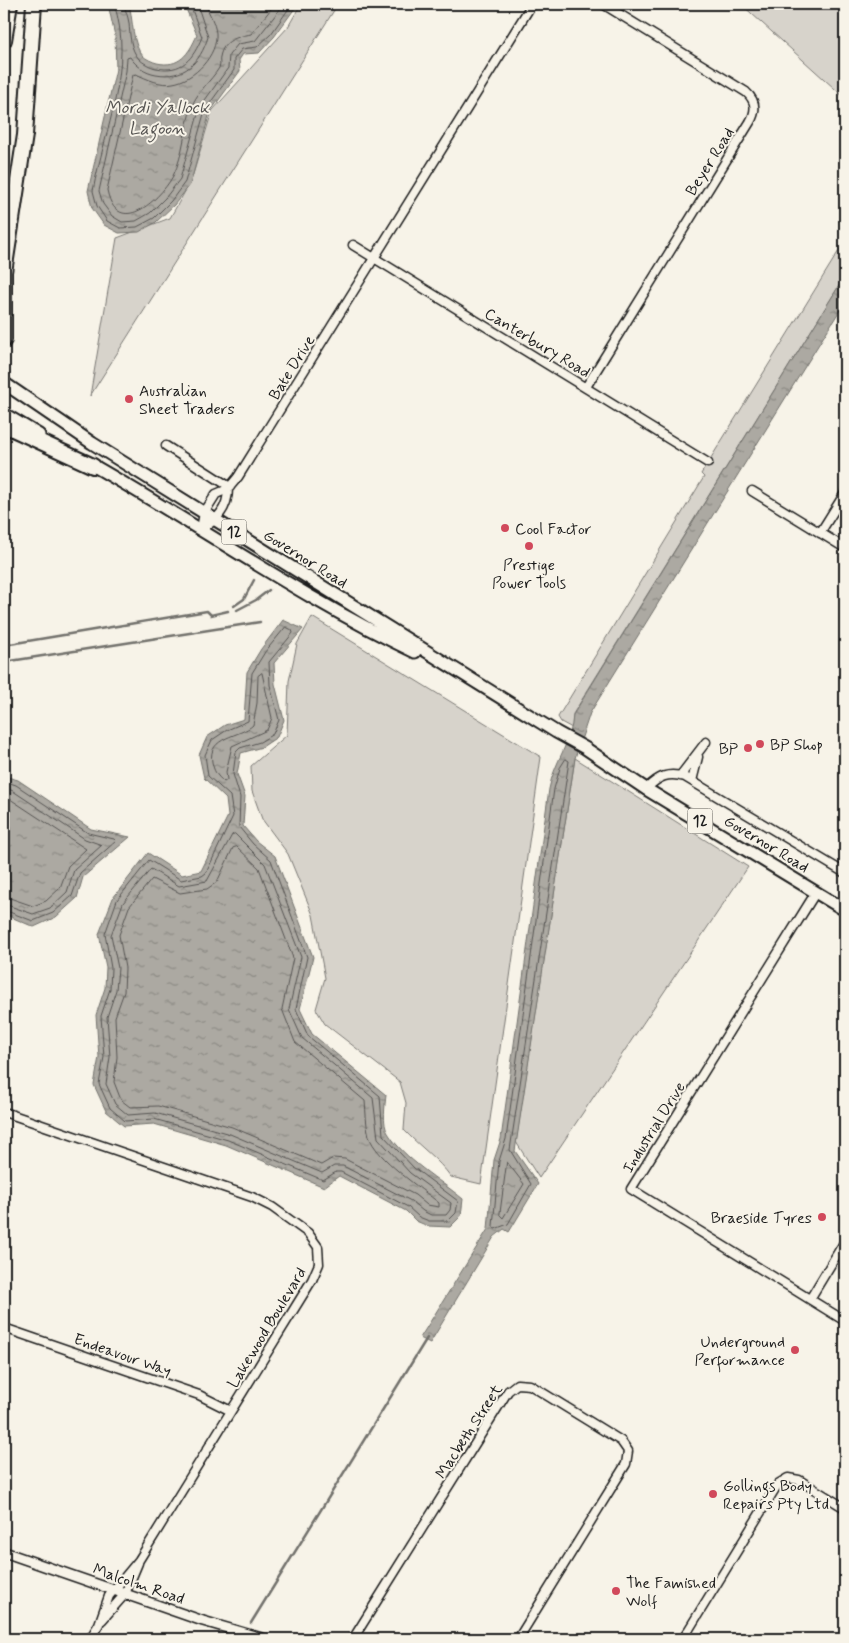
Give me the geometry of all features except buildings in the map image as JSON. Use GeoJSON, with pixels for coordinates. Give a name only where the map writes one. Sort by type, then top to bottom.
{"type":"FeatureCollection","features":[{"type":"Feature","properties":{"kind":"highway"},"geometry":{"type":"LineString","coordinates":[[4,40],[10,4]]}},
{"type":"Feature","properties":{"kind":"highway"},"geometry":{"type":"LineString","coordinates":[[4,340],[4,271],[25,135],[34,4]]}},
{"type":"Feature","properties":{"kind":"highway"},"geometry":{"type":"LineString","coordinates":[[4,425],[93,466]]}},
{"type":"Feature","properties":{"kind":"main road","name":"Governor Road"},"geometry":{"type":"LineString","coordinates":[[4,383],[92,444],[556,732],[585,748],[646,789],[845,910]]}},
{"type":"Feature","properties":{"kind":"main road","name":"Governor Road"},"geometry":{"type":"LineString","coordinates":[[4,414],[201,529],[322,606],[466,676]]}},
{"type":"Feature","properties":{"kind":"street"},"geometry":{"type":"LineString","coordinates":[[375,258],[532,4]]}},
{"type":"Feature","properties":{"kind":"street","name":"Beyer Road"},"geometry":{"type":"LineString","coordinates":[[586,387],[750,122],[755,107],[752,97],[746,92],[604,4]]}},
{"type":"Feature","properties":{"kind":"street","name":"Canterbury Road"},"geometry":{"type":"LineString","coordinates":[[353,245],[708,463]]}},
{"type":"Feature","properties":{"kind":"street","name":"Bate Drive"},"geometry":{"type":"LineString","coordinates":[[201,529],[204,514],[216,494],[229,488],[238,477],[375,258]]}},
{"type":"Feature","properties":{"kind":"street"},"geometry":{"type":"LineString","coordinates":[[166,446],[229,488]]}},
{"type":"Feature","properties":{"kind":"street","name":"Bate Drive"},"geometry":{"type":"LineString","coordinates":[[216,521],[228,501],[229,488]]}},
{"type":"Feature","properties":{"kind":"street"},"geometry":{"type":"LineString","coordinates":[[752,491],[845,548]]}},
{"type":"Feature","properties":{"kind":"street"},"geometry":{"type":"LineString","coordinates":[[820,533],[845,493]]}},
{"type":"Feature","properties":{"kind":"street"},"geometry":{"type":"LineString","coordinates":[[201,529],[216,521]]}},
{"type":"Feature","properties":{"kind":"street"},"geometry":{"type":"LineString","coordinates":[[646,789],[664,775],[680,776],[698,755],[706,742]]}},
{"type":"Feature","properties":{"kind":"street"},"geometry":{"type":"LineString","coordinates":[[692,781],[698,755]]}},
{"type":"Feature","properties":{"kind":"street","name":"Governor Road"},"geometry":{"type":"LineString","coordinates":[[680,776],[692,781],[845,873]]}},
{"type":"Feature","properties":{"kind":"street","name":"Industrial Drive"},"geometry":{"type":"LineString","coordinates":[[816,892],[631,1189],[845,1321]]}},
{"type":"Feature","properties":{"kind":"street","name":"Lakewood Boulevard"},"geometry":{"type":"LineString","coordinates":[[4,1112],[252,1197],[292,1219],[308,1233],[318,1247],[319,1264],[139,1560],[114,1590],[106,1603],[99,1624]]}},
{"type":"Feature","properties":{"kind":"street"},"geometry":{"type":"LineString","coordinates":[[810,1299],[845,1242]]}},
{"type":"Feature","properties":{"kind":"street","name":"Endeavour Way"},"geometry":{"type":"LineString","coordinates":[[4,1328],[199,1395],[231,1411]]}},
{"type":"Feature","properties":{"kind":"street","name":"Macbeth Street"},"geometry":{"type":"LineString","coordinates":[[353,1639],[508,1390],[519,1384],[530,1385],[621,1441],[628,1451],[626,1464],[518,1639]]}},
{"type":"Feature","properties":{"kind":"street"},"geometry":{"type":"LineString","coordinates":[[683,1639],[778,1484],[788,1478],[799,1480],[845,1508]]}},
{"type":"Feature","properties":{"kind":"street","name":"Malcolm Road"},"geometry":{"type":"LineString","coordinates":[[4,1552],[264,1639]]}},
{"type":"Feature","properties":{"kind":"street","name":"Lakewood Boulevard"},"geometry":{"type":"LineString","coordinates":[[99,1624],[125,1594],[139,1560]]}},
{"type":"Feature","properties":{"kind":"street"},"geometry":{"type":"LineString","coordinates":[[90,1639],[99,1624]]}},
{"type":"Feature","properties":{"kind":"shaded area"},"geometry":{"type":"Polygon","coordinates":[[[301,4],[338,4],[90,396],[117,238],[170,218],[191,181],[212,111],[288,27],[301,4]]]}},
{"type":"Feature","properties":{"kind":"shaded area"},"geometry":{"type":"Polygon","coordinates":[[[741,4],[845,4],[845,98],[741,4]]]}},
{"type":"Feature","properties":{"kind":"shaded area"},"geometry":{"type":"Polygon","coordinates":[[[845,241],[845,276],[573,714],[572,728],[561,722],[558,717],[704,477],[701,474],[845,241]]]}},
{"type":"Feature","properties":{"kind":"shaded area"},"geometry":{"type":"Polygon","coordinates":[[[312,617],[541,757],[481,1184],[451,1177],[404,1130],[406,1103],[400,1082],[325,1024],[316,1009],[325,978],[313,915],[288,854],[262,819],[252,791],[251,766],[287,735],[289,681],[297,644],[312,617]]]}},
{"type":"Feature","properties":{"kind":"shaded area"},"geometry":{"type":"Polygon","coordinates":[[[575,758],[748,867],[539,1178],[516,1142],[575,758]]]}},
{"type":"Feature","properties":{"kind":"water","name":"Mordi Yallock Lagoon"},"geometry":{"type":"Polygon","coordinates":[[[108,4],[129,4],[139,51],[150,60],[165,64],[177,61],[187,54],[197,35],[184,4],[298,4],[274,37],[259,53],[243,54],[239,60],[240,71],[210,112],[190,185],[174,205],[156,222],[139,232],[119,233],[104,225],[92,208],[88,191],[116,69],[115,36],[108,4]]]}},
{"type":"Feature","properties":{"kind":"water"},"geometry":{"type":"Polygon","coordinates":[[[845,276],[845,302],[590,713],[575,758],[515,1151],[538,1184],[509,1232],[504,1229],[494,1237],[430,1343],[420,1338],[488,1229],[494,1160],[501,1139],[549,789],[551,779],[570,734],[573,715],[845,276]]]}},
{"type":"Feature","properties":{"kind":"water"},"geometry":{"type":"Polygon","coordinates":[[[283,620],[303,629],[274,663],[275,684],[284,720],[277,737],[262,747],[241,753],[237,774],[245,796],[243,826],[256,841],[275,856],[313,957],[300,1009],[312,1034],[386,1095],[385,1125],[395,1143],[423,1169],[463,1199],[461,1216],[450,1227],[428,1226],[416,1221],[406,1211],[339,1176],[324,1187],[226,1145],[154,1124],[124,1126],[106,1111],[94,1085],[99,1057],[96,1015],[105,988],[106,967],[99,934],[113,898],[148,853],[182,875],[201,871],[228,816],[226,799],[204,778],[199,755],[207,737],[225,725],[244,719],[247,672],[261,649],[283,620]]]}},
{"type":"Feature","properties":{"kind":"water"},"geometry":{"type":"Polygon","coordinates":[[[4,776],[18,780],[91,829],[130,837],[83,877],[77,898],[56,917],[34,927],[4,914],[4,776]]]}},
{"type":"Feature","properties":{"kind":"waterway"},"geometry":{"type":"LineString","coordinates":[[234,606],[244,599],[254,580]]}},
{"type":"Feature","properties":{"kind":"waterway"},"geometry":{"type":"LineString","coordinates":[[237,610],[256,600],[269,590]]}},
{"type":"Feature","properties":{"kind":"waterway"},"geometry":{"type":"LineString","coordinates":[[4,645],[207,611],[211,615],[228,611]]}},
{"type":"Feature","properties":{"kind":"waterway"},"geometry":{"type":"LineString","coordinates":[[4,662],[260,622]]}},
{"type":"Feature","properties":{"kind":"waterway"},"geometry":{"type":"LineString","coordinates":[[251,1623],[427,1338]]}},
{"type":"Feature","properties":{"kind":"place","name":"Australian Sheet Traders"},"geometry":{"type":"Point","coordinates":[129,399]}},
{"type":"Feature","properties":{"kind":"place","name":"Cool Factor"},"geometry":{"type":"Point","coordinates":[505,528]}},
{"type":"Feature","properties":{"kind":"place","name":"Prestige Power Tools"},"geometry":{"type":"Point","coordinates":[529,546]}},
{"type":"Feature","properties":{"kind":"place","name":"BP Shop"},"geometry":{"type":"Point","coordinates":[760,744]}},
{"type":"Feature","properties":{"kind":"place","name":"BP"},"geometry":{"type":"Point","coordinates":[748,748]}},
{"type":"Feature","properties":{"kind":"place","name":"Braeside Tyres"},"geometry":{"type":"Point","coordinates":[822,1217]}},
{"type":"Feature","properties":{"kind":"place","name":"Underground Performance"},"geometry":{"type":"Point","coordinates":[795,1350]}},
{"type":"Feature","properties":{"kind":"place","name":"Gollings Body Repairs Pty Ltd"},"geometry":{"type":"Point","coordinates":[713,1494]}},
{"type":"Feature","properties":{"kind":"place","name":"The Famished Wolf"},"geometry":{"type":"Point","coordinates":[616,1591]}}]}
